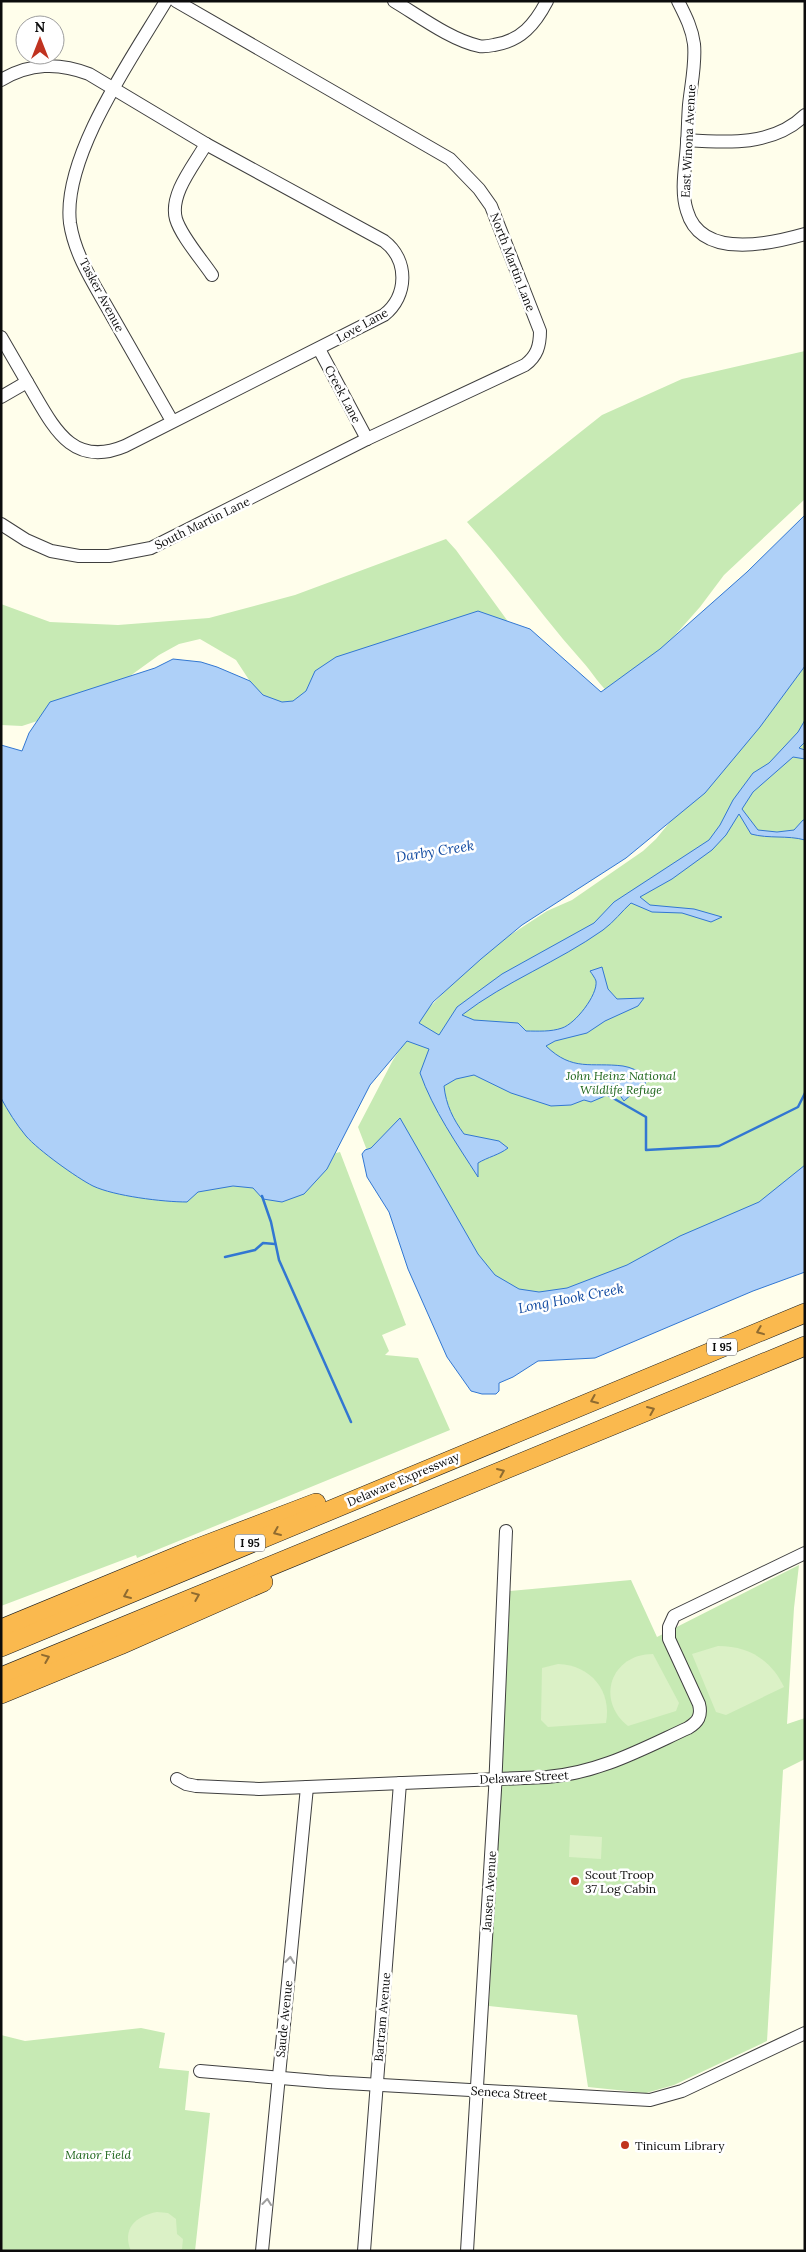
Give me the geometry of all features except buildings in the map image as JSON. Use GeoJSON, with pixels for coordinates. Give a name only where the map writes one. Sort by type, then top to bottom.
{"type":"FeatureCollection","features":[{"type":"Feature","properties":{"kind":"highway","name":"Delaware Expressway"},"geometry":{"type":"LineString","coordinates":[[1,1647],[805,1312]]}},
{"type":"Feature","properties":{"kind":"highway","name":"I 95"},"geometry":{"type":"LineString","coordinates":[[1,1677],[805,1346]]}},
{"type":"Feature","properties":{"kind":"highway"},"geometry":{"type":"LineString","coordinates":[[4,1627],[278,1517],[400,1472],[499,1439]]}},
{"type":"Feature","properties":{"kind":"highway"},"geometry":{"type":"LineString","coordinates":[[1,1694],[179,1620],[359,1540],[456,1490]]}},
{"type":"Feature","properties":{"kind":"highway"},"geometry":{"type":"LineString","coordinates":[[1,1698],[24,1684]]}},
{"type":"Feature","properties":{"kind":"street","name":"Tasker Avenue"},"geometry":{"type":"LineString","coordinates":[[166,1],[114,89],[84,146],[70,191],[71,226],[82,263],[172,421]]}},
{"type":"Feature","properties":{"kind":"street","name":"North Martin Lane"},"geometry":{"type":"LineString","coordinates":[[176,1],[450,159],[479,189],[492,206],[540,331],[538,352],[525,365],[367,440]]}},
{"type":"Feature","properties":{"kind":"street"},"geometry":{"type":"LineString","coordinates":[[394,1],[460,40],[480,47],[500,44],[518,37],[530,29],[540,16],[547,1]]}},
{"type":"Feature","properties":{"kind":"street","name":"East Winona Avenue"},"geometry":{"type":"LineString","coordinates":[[678,1],[688,20],[694,44],[685,204],[687,213],[698,229],[718,241],[740,245],[769,243],[805,234]]}},
{"type":"Feature","properties":{"kind":"street","name":"Love Lane"},"geometry":{"type":"LineString","coordinates":[[1,80],[26,69],[48,65],[72,67],[89,74],[206,144],[384,241],[395,252],[401,267],[403,284],[395,306],[384,316],[114,450],[96,452],[80,449],[67,442],[57,431],[1,338]]}},
{"type":"Feature","properties":{"kind":"street"},"geometry":{"type":"LineString","coordinates":[[688,140],[736,142],[758,140],[783,130],[805,115]]}},
{"type":"Feature","properties":{"kind":"street"},"geometry":{"type":"LineString","coordinates":[[206,144],[186,179],[175,206],[176,219],[182,231],[212,275]]}},
{"type":"Feature","properties":{"kind":"street","name":"Creek Lane"},"geometry":{"type":"LineString","coordinates":[[319,349],[367,440]]}},
{"type":"Feature","properties":{"kind":"street"},"geometry":{"type":"LineString","coordinates":[[1,397],[27,382]]}},
{"type":"Feature","properties":{"kind":"street","name":"South Martin Lane"},"geometry":{"type":"LineString","coordinates":[[1,524],[26,540],[65,554],[95,558],[131,553],[166,542],[367,440]]}},
{"type":"Feature","properties":{"kind":"street","name":"Jansen Avenue"},"geometry":{"type":"LineString","coordinates":[[467,2251],[496,1779],[506,1531]]}},
{"type":"Feature","properties":{"kind":"street","name":"Delaware Street"},"geometry":{"type":"LineString","coordinates":[[177,1779],[186,1784],[196,1786],[254,1789],[557,1776],[595,1769],[696,1723],[700,1708],[669,1639],[668,1631],[671,1619],[682,1611],[802,1555]]}},
{"type":"Feature","properties":{"kind":"street","name":"Bartram Avenue"},"geometry":{"type":"LineString","coordinates":[[364,2251],[400,1783]]}},
{"type":"Feature","properties":{"kind":"street","name":"Saude Avenue"},"geometry":{"type":"LineString","coordinates":[[262,2251],[307,1787]]}},
{"type":"Feature","properties":{"kind":"street","name":"Seneca Street"},"geometry":{"type":"LineString","coordinates":[[200,2071],[376,2085],[629,2100],[656,2099],[682,2091],[805,2033]]}},
{"type":"Feature","properties":{"kind":"green space"},"geometry":{"type":"Polygon","coordinates":[[[805,351],[805,499],[724,575],[700,607],[669,642],[612,696],[467,522],[602,415],[682,379],[805,351]]]}},
{"type":"Feature","properties":{"kind":"green space"},"geometry":{"type":"Polygon","coordinates":[[[446,539],[456,550],[584,726],[274,718],[236,660],[200,639],[179,644],[159,655],[130,676],[80,707],[22,726],[1,725],[1,604],[50,622],[118,625],[209,618],[295,595],[446,539]]]}},
{"type":"Feature","properties":{"kind":"green space","name":"John Heinz National Wildlife Refuge"},"geometry":{"type":"Polygon","coordinates":[[[805,657],[805,1211],[561,1299],[419,1286],[358,1127],[393,1060],[425,1012],[481,954],[547,911],[572,900],[643,851],[656,839],[805,657]]]}},
{"type":"Feature","properties":{"kind":"green space"},"geometry":{"type":"Polygon","coordinates":[[[1,1046],[332,1154],[340,1152],[406,1325],[382,1335],[389,1351],[385,1355],[418,1358],[450,1430],[137,1558],[136,1555],[1,1606],[1,1046]]]}},
{"type":"Feature","properties":{"kind":"green space"},"geometry":{"type":"Polygon","coordinates":[[[799,1565],[794,1608],[787,1724],[805,1718],[805,1759],[783,1770],[767,2041],[674,2085],[646,2093],[588,2087],[577,2015],[489,2006],[510,1591],[631,1580],[657,1637],[799,1565]]]}},
{"type":"Feature","properties":{"kind":"green space"},"geometry":{"type":"Polygon","coordinates":[[[718,1646],[740,1649],[758,1656],[773,1669],[784,1687],[726,1715],[716,1712],[692,1654],[718,1646]]]}},
{"type":"Feature","properties":{"kind":"green space"},"geometry":{"type":"Polygon","coordinates":[[[653,1654],[679,1703],[676,1711],[628,1726],[618,1715],[612,1704],[610,1692],[612,1680],[618,1670],[627,1662],[639,1656],[653,1654]]]}},
{"type":"Feature","properties":{"kind":"green space"},"geometry":{"type":"Polygon","coordinates":[[[558,1664],[580,1669],[597,1682],[606,1700],[606,1723],[548,1727],[541,1720],[542,1668],[558,1664]]]}},
{"type":"Feature","properties":{"kind":"green space"},"geometry":{"type":"Polygon","coordinates":[[[570,1835],[602,1837],[601,1859],[569,1857],[570,1835]]]}},
{"type":"Feature","properties":{"kind":"green space","name":"Manor Field"},"geometry":{"type":"Polygon","coordinates":[[[141,2028],[165,2033],[159,2068],[189,2071],[185,2110],[210,2113],[195,2251],[1,2251],[1,2035],[25,2041],[141,2028]]]}},
{"type":"Feature","properties":{"kind":"green space"},"geometry":{"type":"Polygon","coordinates":[[[157,2212],[168,2213],[176,2219],[177,2234],[183,2239],[182,2249],[177,2251],[131,2251],[128,2236],[132,2225],[142,2217],[157,2212]]]}},
{"type":"Feature","properties":{"kind":"water","name":"Darby Creek"},"geometry":{"type":"Polygon","coordinates":[[[805,515],[805,666],[760,727],[705,793],[626,858],[522,925],[433,1002],[419,1023],[439,1035],[457,1007],[502,974],[594,923],[614,902],[709,840],[720,825],[733,800],[753,773],[769,763],[798,732],[805,720],[805,742],[799,748],[805,750],[805,759],[793,757],[753,792],[742,809],[758,830],[777,832],[794,830],[805,820],[805,840],[751,834],[739,814],[726,835],[712,850],[672,879],[640,897],[650,905],[694,909],[722,917],[711,922],[682,913],[652,912],[631,903],[607,927],[586,941],[496,992],[462,1015],[474,1020],[518,1023],[526,1031],[549,1031],[562,1028],[573,1021],[590,1001],[596,987],[596,981],[590,971],[602,967],[608,989],[617,999],[644,998],[638,1006],[605,1021],[587,1033],[555,1041],[546,1046],[565,1060],[574,1063],[623,1066],[646,1074],[645,1089],[633,1093],[624,1101],[619,1094],[612,1093],[591,1102],[584,1100],[571,1105],[551,1106],[511,1093],[474,1075],[456,1079],[444,1086],[445,1093],[451,1112],[464,1134],[499,1141],[508,1148],[478,1163],[478,1177],[425,1087],[420,1073],[429,1049],[407,1041],[370,1085],[327,1169],[304,1194],[282,1202],[263,1199],[253,1188],[233,1186],[198,1192],[187,1202],[152,1200],[102,1190],[86,1182],[39,1149],[22,1131],[1,1098],[1,745],[22,751],[29,733],[50,702],[155,668],[173,659],[201,662],[217,667],[250,681],[263,695],[282,702],[293,701],[306,691],[315,671],[336,657],[478,611],[530,629],[601,692],[660,649],[747,572],[805,515]]]}},
{"type":"Feature","properties":{"kind":"water","name":"Long Hook Creek"},"geometry":{"type":"Polygon","coordinates":[[[400,1118],[478,1254],[495,1275],[519,1289],[539,1292],[567,1288],[627,1265],[680,1236],[759,1202],[805,1165],[805,1272],[753,1291],[595,1358],[538,1361],[513,1377],[499,1383],[499,1391],[496,1394],[482,1394],[471,1391],[447,1357],[408,1269],[389,1212],[367,1177],[362,1154],[365,1150],[371,1148],[400,1118]]]}},
{"type":"Feature","properties":{"kind":"waterway"},"geometry":{"type":"LineString","coordinates":[[606,1094],[646,1117],[646,1150],[719,1146],[798,1107],[805,1093]]}},
{"type":"Feature","properties":{"kind":"waterway"},"geometry":{"type":"LineString","coordinates":[[262,1196],[271,1222],[279,1260],[351,1422]]}},
{"type":"Feature","properties":{"kind":"waterway"},"geometry":{"type":"LineString","coordinates":[[225,1257],[255,1250],[263,1243],[275,1244]]}},
{"type":"Feature","properties":{"kind":"place","name":"Scout Troop 37 Log Cabin"},"geometry":{"type":"Point","coordinates":[575,1881]}},
{"type":"Feature","properties":{"kind":"place","name":"Tinicum Library"},"geometry":{"type":"Point","coordinates":[625,2145]}}]}
